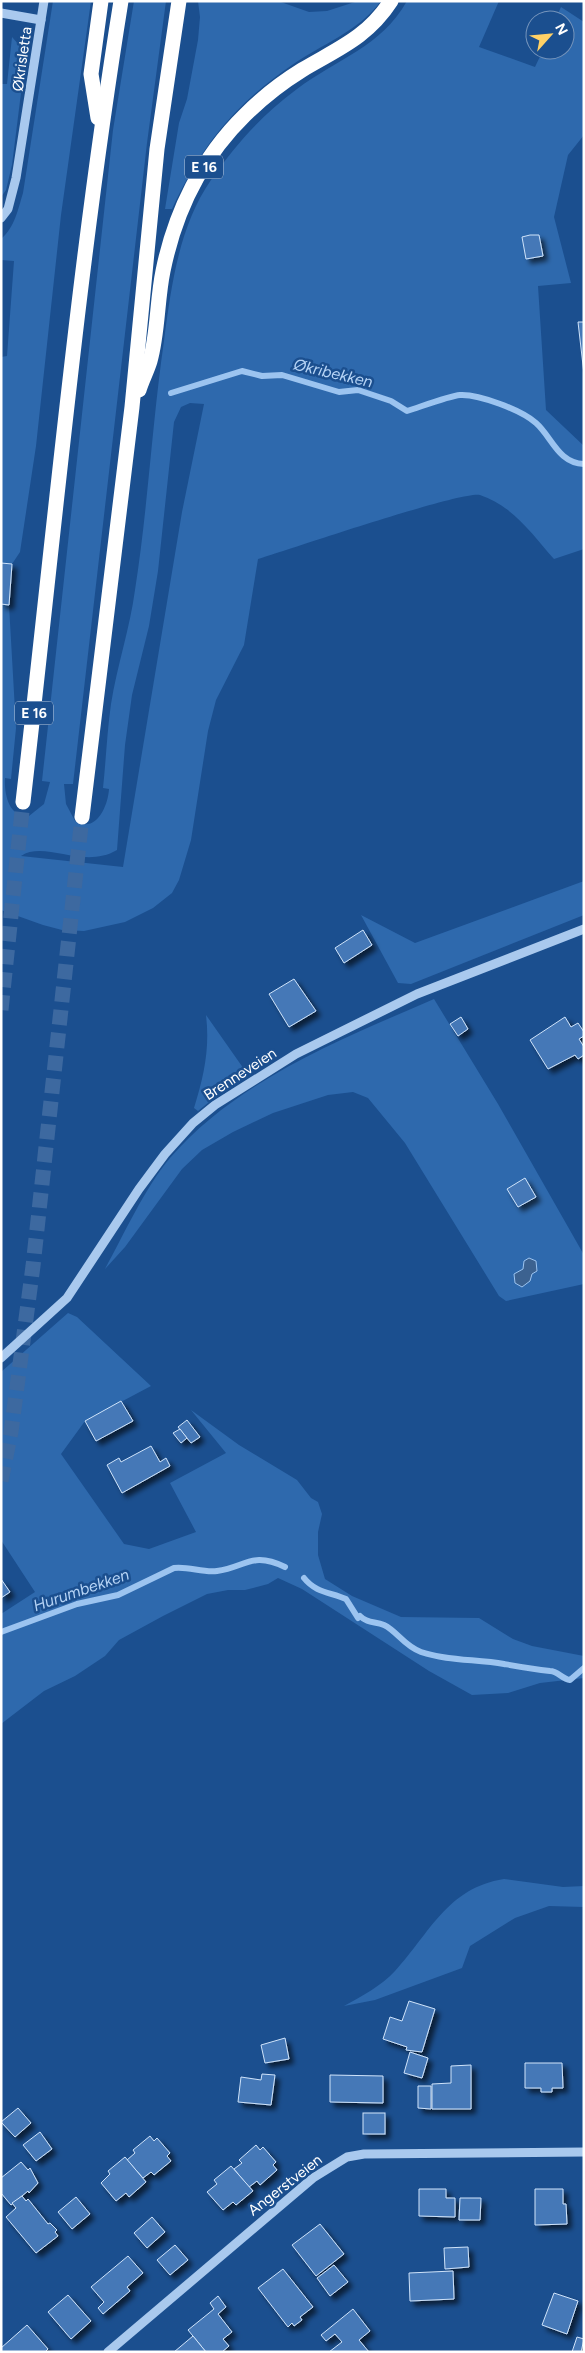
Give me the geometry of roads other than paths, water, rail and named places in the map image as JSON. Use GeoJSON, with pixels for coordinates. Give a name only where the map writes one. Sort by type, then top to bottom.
{"type":"FeatureCollection","features":[{"type":"Feature","properties":{"kind":"highway","name":"E 16"},"geometry":{"type":"LineString","coordinates":[[100,132],[91,74],[101,1]]}},
{"type":"Feature","properties":{"kind":"highway","name":"E 16"},"geometry":{"type":"LineString","coordinates":[[23,802],[71,367],[100,132],[121,1]]}},
{"type":"Feature","properties":{"kind":"highway","name":"E 16"},"geometry":{"type":"LineString","coordinates":[[82,817],[132,407],[157,149],[179,1]]}},
{"type":"Feature","properties":{"kind":"highway","name":"E 16"},"geometry":{"type":"LineString","coordinates":[[132,407],[150,360],[163,271],[173,231],[184,203],[211,156],[232,129],[260,101],[302,70],[352,43],[370,27],[391,1]]}},
{"type":"Feature","properties":{"kind":"street","name":"Økrisletta"},"geometry":{"type":"LineString","coordinates":[[1,218],[8,209],[15,186],[44,1]]}},
{"type":"Feature","properties":{"kind":"street","name":"Økrisletta"},"geometry":{"type":"LineString","coordinates":[[1,14],[41,20]]}},
{"type":"Feature","properties":{"kind":"street","name":"Brenneveien"},"geometry":{"type":"LineString","coordinates":[[1,1358],[66,1298],[139,1189],[166,1154],[193,1124],[215,1106],[296,1054],[417,994],[584,929]]}},
{"type":"Feature","properties":{"kind":"street","name":"Angerstveien"},"geometry":{"type":"LineString","coordinates":[[108,2352],[313,2178],[347,2157],[402,2152],[584,2152]]}},
{"type":"Feature","properties":{"kind":"waterway","name":"Økribekken"},"geometry":{"type":"LineString","coordinates":[[171,393],[242,371],[262,376],[282,375],[339,392],[358,390],[391,401],[407,411],[449,397],[468,395],[500,404],[529,418],[542,429],[562,454],[575,463],[584,464]]}},
{"type":"Feature","properties":{"kind":"waterway","name":"Hurumbekken"},"geometry":{"type":"LineString","coordinates":[[1,1632],[77,1604],[118,1595],[174,1568],[217,1571],[257,1560],[274,1562],[285,1567]]}},
{"type":"Feature","properties":{"kind":"waterway"},"geometry":{"type":"LineString","coordinates":[[304,1578],[313,1587],[346,1599],[358,1618],[360,1616],[363,1619],[384,1625],[410,1646],[421,1652],[442,1657],[494,1662],[553,1671],[570,1680],[584,1668]]}},
{"type":"Feature","properties":{"kind":"tunnel"},"geometry":{"type":"LineString","coordinates":[[1,1010],[23,802]]}},
{"type":"Feature","properties":{"kind":"tunnel"},"geometry":{"type":"LineString","coordinates":[[1,1481],[11,1432],[33,1266],[82,817]]}}]}
